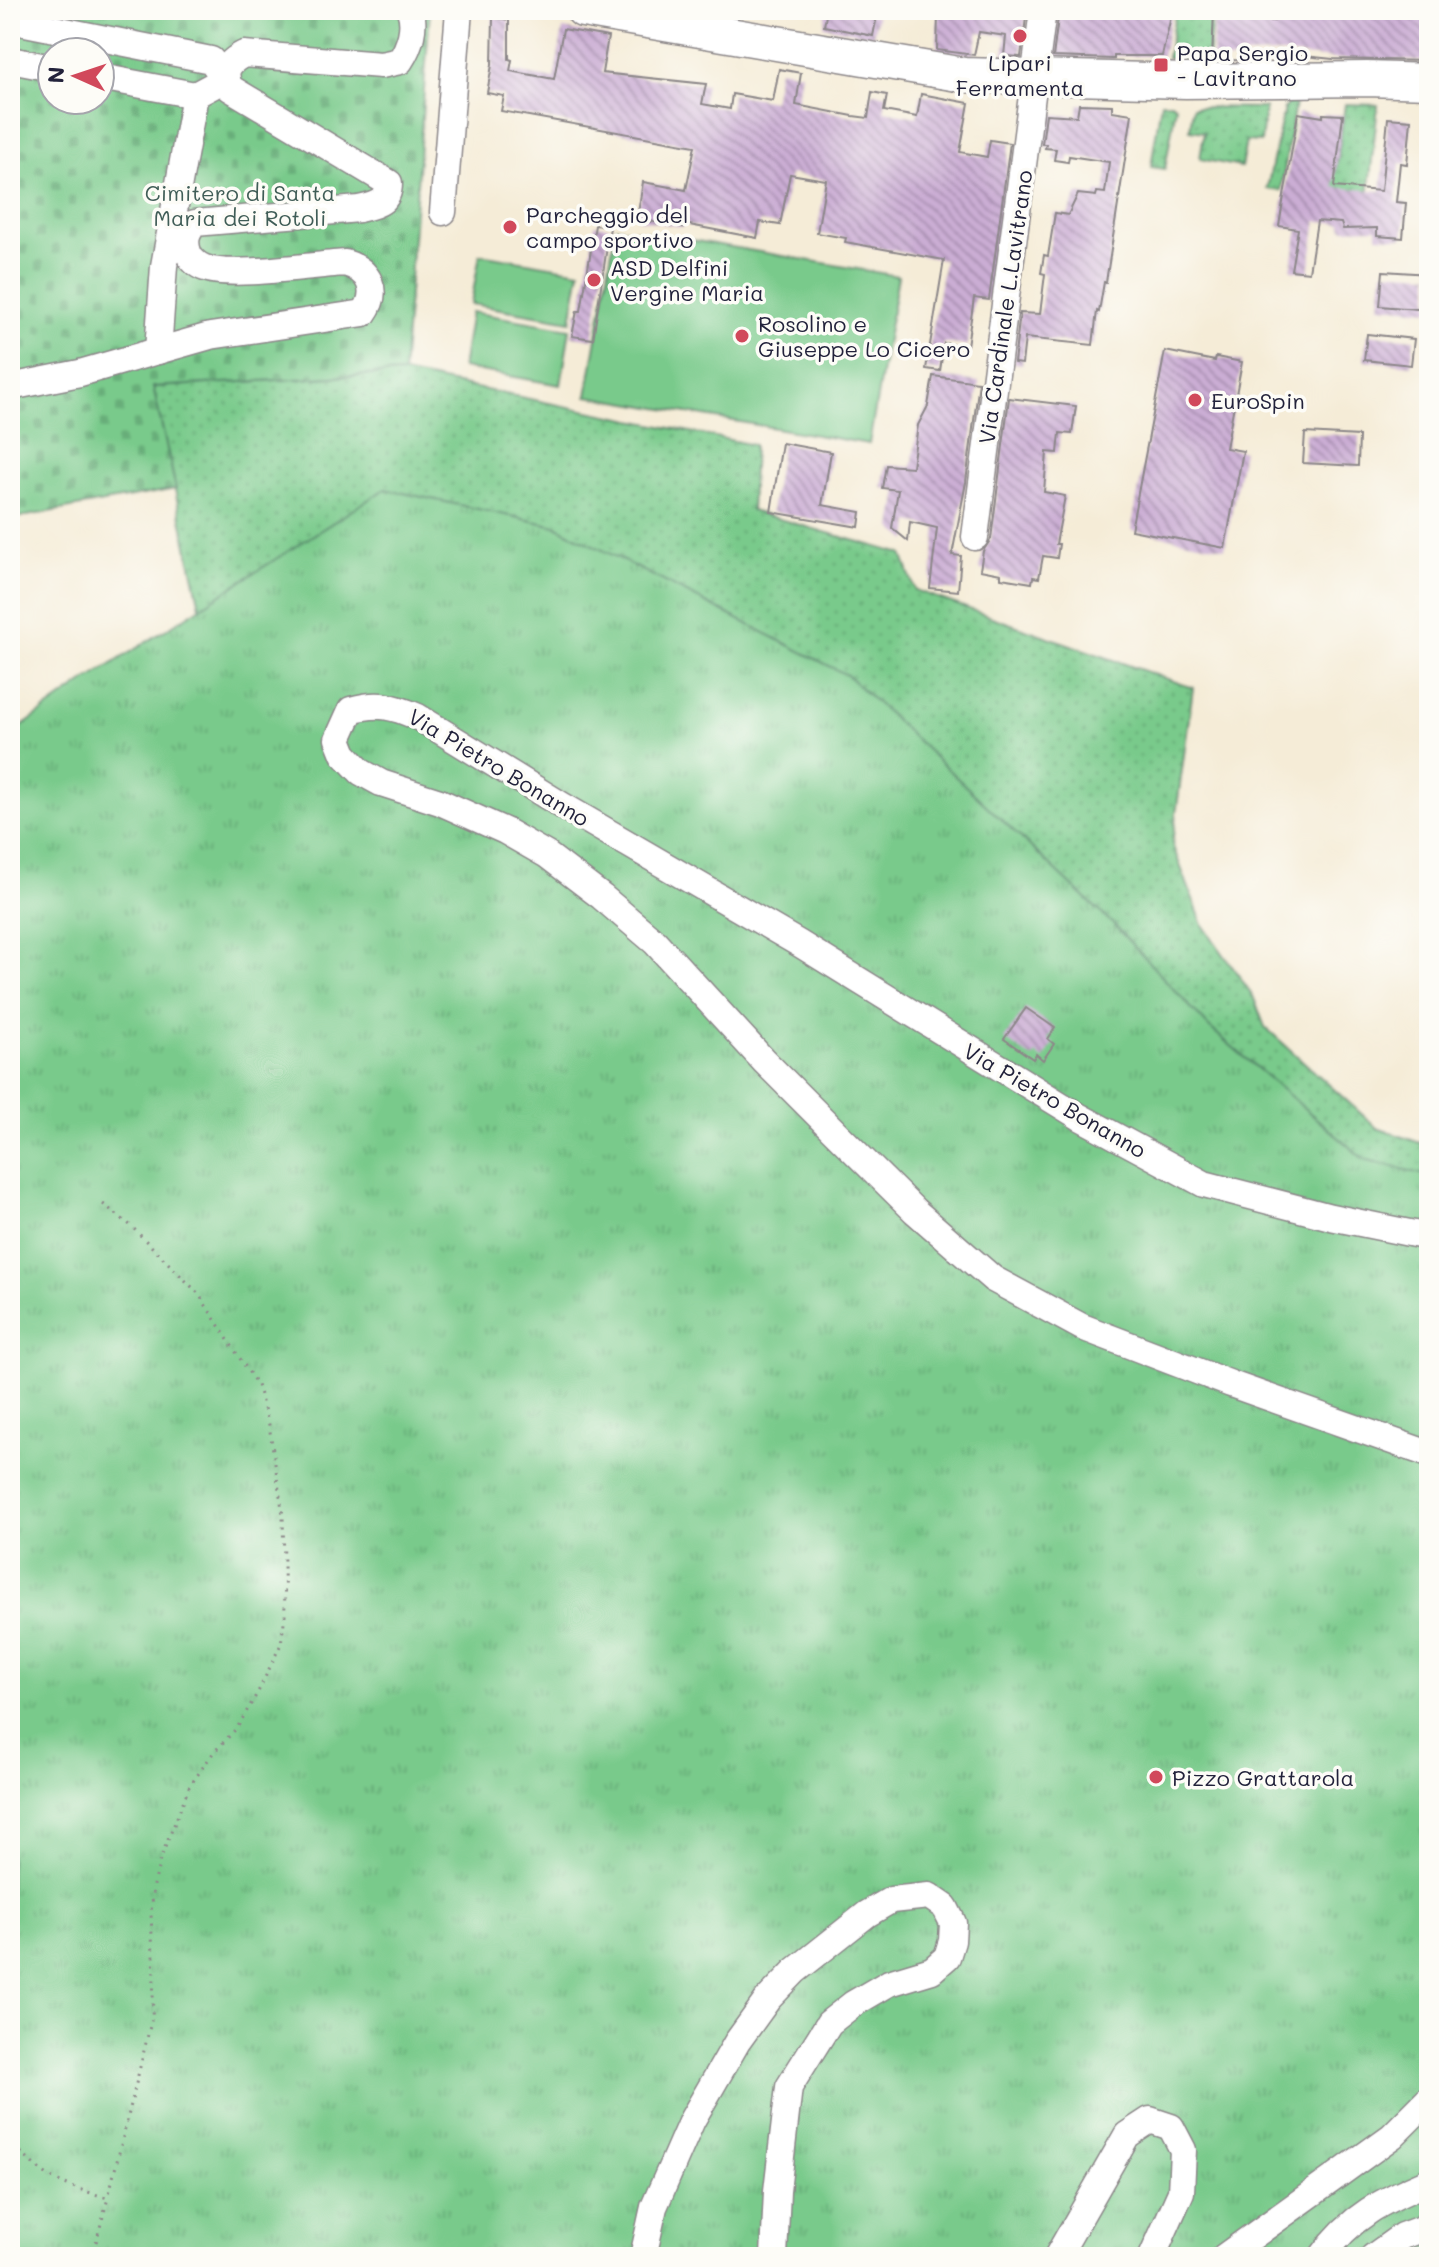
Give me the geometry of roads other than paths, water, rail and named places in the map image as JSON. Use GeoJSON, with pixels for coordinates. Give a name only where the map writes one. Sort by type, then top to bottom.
{"type":"FeatureCollection","features":[{"type":"Feature","properties":{"kind":"main road"},"geometry":{"type":"LineString","coordinates":[[583,10],[964,75],[1186,81],[1429,81]]}},
{"type":"Feature","properties":{"kind":"street"},"geometry":{"type":"LineString","coordinates":[[225,79],[233,60],[244,54],[381,65],[400,61],[409,48],[413,19],[410,10]]}},
{"type":"Feature","properties":{"kind":"street"},"geometry":{"type":"LineString","coordinates":[[443,212],[459,10]]}},
{"type":"Feature","properties":{"kind":"street","name":"Via Cardinale L.Lavitrano"},"geometry":{"type":"LineString","coordinates":[[975,537],[1043,10]]}},
{"type":"Feature","properties":{"kind":"street"},"geometry":{"type":"LineString","coordinates":[[10,20],[211,60],[230,88],[389,183],[389,193],[382,203],[359,209],[195,223],[188,231],[186,244],[190,258],[204,268],[224,272],[345,263],[360,267],[367,275],[370,288],[370,304],[364,313],[210,336],[80,373],[10,387]]}},
{"type":"Feature","properties":{"kind":"street"},"geometry":{"type":"LineString","coordinates":[[10,60],[36,65]]}},
{"type":"Feature","properties":{"kind":"street"},"geometry":{"type":"LineString","coordinates":[[116,80],[195,95],[225,79]]}},
{"type":"Feature","properties":{"kind":"street"},"geometry":{"type":"LineString","coordinates":[[158,351],[164,266],[195,95]]}},
{"type":"Feature","properties":{"kind":"street","name":"Via Pietro Bonanno"},"geometry":{"type":"LineString","coordinates":[[1429,1237],[1331,1217],[1204,1184],[1080,1117],[800,944],[563,806],[418,717],[394,706],[370,704],[351,710],[343,723],[338,739],[344,754],[361,772],[381,783],[440,802],[505,831],[547,855],[655,942],[764,1061],[833,1130],[915,1211],[993,1279],[1082,1327],[1429,1454]]}},
{"type":"Feature","properties":{"kind":"street"},"geometry":{"type":"LineString","coordinates":[[643,2257],[654,2207],[692,2120],[737,2042],[768,1999],[795,1971],[867,1914],[891,1900],[929,1896],[945,1907],[953,1923],[947,1957],[932,1970],[889,1983],[853,2004],[829,2023],[789,2087],[777,2191],[774,2257]]}},
{"type":"Feature","properties":{"kind":"street"},"geometry":{"type":"LineString","coordinates":[[1224,2257],[1392,2136],[1429,2099]]}},
{"type":"Feature","properties":{"kind":"street"},"geometry":{"type":"LineString","coordinates":[[1057,2257],[1127,2135],[1150,2120],[1171,2127],[1183,2150],[1181,2192],[1152,2257]]}},
{"type":"Feature","properties":{"kind":"street"},"geometry":{"type":"LineString","coordinates":[[1322,2257],[1351,2221],[1392,2196],[1429,2181]]}},
{"type":"Feature","properties":{"kind":"street"},"geometry":{"type":"LineString","coordinates":[[1373,2257],[1402,2236],[1429,2226]]}},
{"type":"Feature","properties":{"kind":"place","name":"Lipari Ferramenta"},"geometry":{"type":"Point","coordinates":[1020,36]}},
{"type":"Feature","properties":{"kind":"place","name":"Papa Sergio - Lavitrano"},"geometry":{"type":"Point","coordinates":[1161,65]}},
{"type":"Feature","properties":{"kind":"place","name":"Parcheggio del campo sportivo"},"geometry":{"type":"Point","coordinates":[510,227]}},
{"type":"Feature","properties":{"kind":"place","name":"ASD Delfini Vergine Maria"},"geometry":{"type":"Point","coordinates":[594,280]}},
{"type":"Feature","properties":{"kind":"place","name":"Rosolino e Giuseppe Lo Cicero"},"geometry":{"type":"Point","coordinates":[742,336]}},
{"type":"Feature","properties":{"kind":"place","name":"EuroSpin"},"geometry":{"type":"Point","coordinates":[1195,400]}},
{"type":"Feature","properties":{"kind":"place","name":"Pizzo Grattarola"},"geometry":{"type":"Point","coordinates":[1156,1777]}},
{"type":"Feature","properties":{"kind":"park label","name":"Cimitero di Santa Maria dei Rotoli"},"geometry":{"type":"Point","coordinates":[240,204]}}]}
